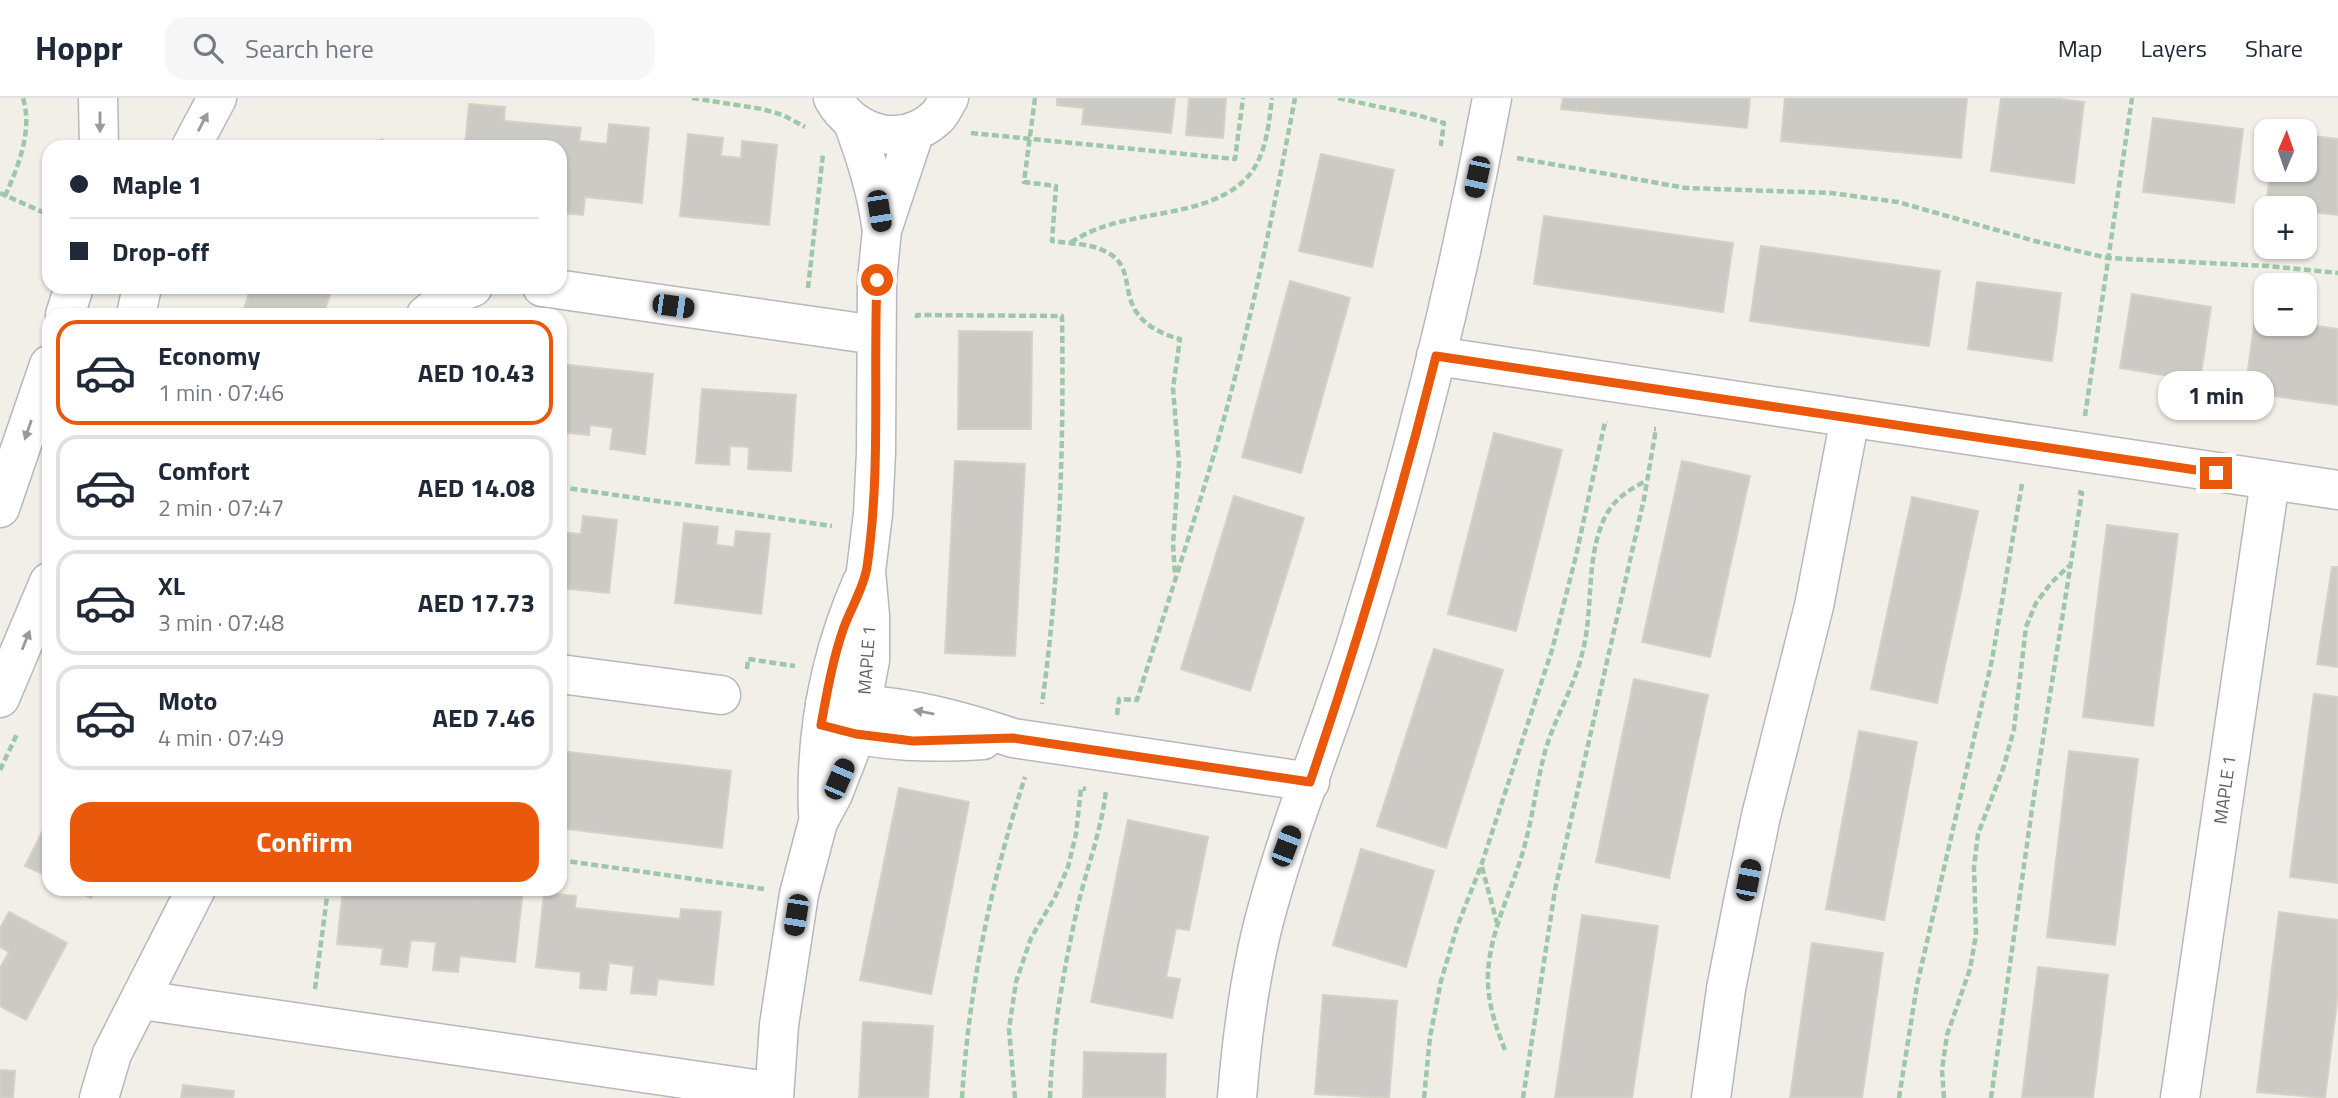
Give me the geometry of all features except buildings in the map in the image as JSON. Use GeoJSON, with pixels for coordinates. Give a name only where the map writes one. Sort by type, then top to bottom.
{"type":"FeatureCollection","features":[{"type":"Feature","properties":{"kind":"street"},"geometry":{"type":"LineString","coordinates":[[98,98],[99,140]]}},
{"type":"Feature","properties":{"kind":"street"},"geometry":{"type":"LineString","coordinates":[[195,140],[217,98]]}},
{"type":"Feature","properties":{"kind":"street"},"geometry":{"type":"LineString","coordinates":[[843,111],[872,133],[893,135],[915,131],[937,116],[949,98]]}},
{"type":"Feature","properties":{"kind":"street"},"geometry":{"type":"LineString","coordinates":[[1237,1098],[1241,1046],[1266,911],[1379,571],[1409,464],[1436,356],[1492,98]]}},
{"type":"Feature","properties":{"kind":"street"},"geometry":{"type":"LineString","coordinates":[[843,111],[873,181],[882,230]]}},
{"type":"Feature","properties":{"kind":"street","name":"MAPLE 1"},"geometry":{"type":"LineString","coordinates":[[799,894],[818,822],[817,789],[841,717],[870,660],[866,571],[873,514],[876,452],[877,280],[882,230],[915,131]]}},
{"type":"Feature","properties":{"kind":"street"},"geometry":{"type":"LineString","coordinates":[[567,291],[876,335]]}},
{"type":"Feature","properties":{"kind":"street"},"geometry":{"type":"LineString","coordinates":[[435,308],[455,294]]}},
{"type":"Feature","properties":{"kind":"street"},"geometry":{"type":"LineString","coordinates":[[1436,356],[2338,490]]}},
{"type":"Feature","properties":{"kind":"street"},"geometry":{"type":"LineString","coordinates":[[0,508],[42,385]]}},
{"type":"Feature","properties":{"kind":"street"},"geometry":{"type":"LineString","coordinates":[[1711,1098],[1726,989],[1743,902],[1761,816],[1814,606],[1850,418]]}},
{"type":"Feature","properties":{"kind":"street","name":"MAPLE 1"},"geometry":{"type":"LineString","coordinates":[[2180,1098],[2270,481]]}},
{"type":"Feature","properties":{"kind":"street"},"geometry":{"type":"LineString","coordinates":[[0,698],[42,599]]}},
{"type":"Feature","properties":{"kind":"street"},"geometry":{"type":"LineString","coordinates":[[567,675],[721,695]]}},
{"type":"Feature","properties":{"kind":"street"},"geometry":{"type":"LineString","coordinates":[[841,717],[929,713],[1025,739],[1310,782]]}},
{"type":"Feature","properties":{"kind":"street"},"geometry":{"type":"LineString","coordinates":[[142,999],[774,1095],[779,1026],[799,894]]}},
{"type":"Feature","properties":{"kind":"street"},"geometry":{"type":"LineString","coordinates":[[99,1098],[112,1054],[193,896]]}},
{"type":"Feature","properties":{"kind":"path"},"geometry":{"type":"LineString","coordinates":[[23,98],[27,110],[21,158],[2,195],[42,212]]}},
{"type":"Feature","properties":{"kind":"path"},"geometry":{"type":"LineString","coordinates":[[692,98],[783,114],[811,129]]}},
{"type":"Feature","properties":{"kind":"path"},"geometry":{"type":"LineString","coordinates":[[1035,98],[1024,182],[1056,187],[1052,241],[1095,247],[1112,255],[1124,268],[1132,306],[1144,321],[1160,333],[1180,340],[1173,388],[1180,463],[1173,544],[1175,580]]}},
{"type":"Feature","properties":{"kind":"path"},"geometry":{"type":"LineString","coordinates":[[965,134],[1235,159],[1243,98]]}},
{"type":"Feature","properties":{"kind":"path"},"geometry":{"type":"LineString","coordinates":[[1068,243],[1099,228],[1216,200],[1236,188],[1253,171],[1263,150],[1272,98]]}},
{"type":"Feature","properties":{"kind":"path"},"geometry":{"type":"LineString","coordinates":[[1050,1098],[1054,1045],[1066,965],[1089,860],[1104,812],[1119,699],[1137,700],[1212,459],[1245,337],[1273,214],[1295,98]]}},
{"type":"Feature","properties":{"kind":"path"},"geometry":{"type":"LineString","coordinates":[[1338,98],[1444,123],[1441,144],[1686,188],[1831,193],[1898,202],[2035,241],[2108,258],[2268,266],[2338,273]]}},
{"type":"Feature","properties":{"kind":"path"},"geometry":{"type":"LineString","coordinates":[[1991,1098],[2033,802],[2082,493],[2072,491],[2132,98]]}},
{"type":"Feature","properties":{"kind":"path"},"geometry":{"type":"LineString","coordinates":[[804,325],[823,148]]}},
{"type":"Feature","properties":{"kind":"path"},"geometry":{"type":"LineString","coordinates":[[916,329],[917,315],[1062,316],[1060,529],[1051,635],[1025,739],[982,936],[972,995],[962,1098]]}},
{"type":"Feature","properties":{"kind":"path"},"geometry":{"type":"LineString","coordinates":[[1424,1098],[1430,1037],[1441,981],[1552,650],[1605,422],[1620,424],[1626,384]]}},
{"type":"Feature","properties":{"kind":"path"},"geometry":{"type":"LineString","coordinates":[[1523,1098],[1555,890],[1647,481],[1656,429],[1644,427]]}},
{"type":"Feature","properties":{"kind":"path"},"geometry":{"type":"LineString","coordinates":[[1505,1050],[1495,1026],[1489,999],[1488,973],[1498,923],[1528,833],[1549,738],[1574,681],[1583,651],[1589,621],[1593,566],[1604,520],[1614,503],[1629,489],[1647,481]]}},
{"type":"Feature","properties":{"kind":"path"},"geometry":{"type":"LineString","coordinates":[[1899,1098],[1917,985],[1992,660],[2022,484],[2034,486]]}},
{"type":"Feature","properties":{"kind":"path"},"geometry":{"type":"LineString","coordinates":[[567,488],[831,527],[833,509],[873,514]]}},
{"type":"Feature","properties":{"kind":"path"},"geometry":{"type":"LineString","coordinates":[[1944,1098],[1942,1070],[1947,1035],[1970,969],[1976,935],[1974,867],[1979,834],[2004,766],[2014,729],[2026,627],[2036,603],[2051,583],[2070,565]]}},
{"type":"Feature","properties":{"kind":"path"},"geometry":{"type":"LineString","coordinates":[[721,695],[743,697],[748,659],[804,668]]}},
{"type":"Feature","properties":{"kind":"path"},"geometry":{"type":"LineString","coordinates":[[1015,1098],[1009,1029],[1016,982],[1031,938],[1055,897],[1068,867],[1076,834],[1081,789],[1106,791]]}},
{"type":"Feature","properties":{"kind":"path"},"geometry":{"type":"LineString","coordinates":[[567,861],[799,894]]}},
{"type":"Feature","properties":{"kind":"path"},"geometry":{"type":"LineString","coordinates":[[1481,866],[1498,923]]}},
{"type":"Feature","properties":{"kind":"path"},"geometry":{"type":"LineString","coordinates":[[311,1024],[327,896]]}},
{"type":"Feature","properties":{"kind":"route"},"geometry":{"type":"LineString","coordinates":[[877,280],[876,452],[873,514],[866,571],[831,670],[821,725],[881,738],[913,741],[1013,738],[1310,782],[1379,571],[1436,356],[2216,473]]}}]}
